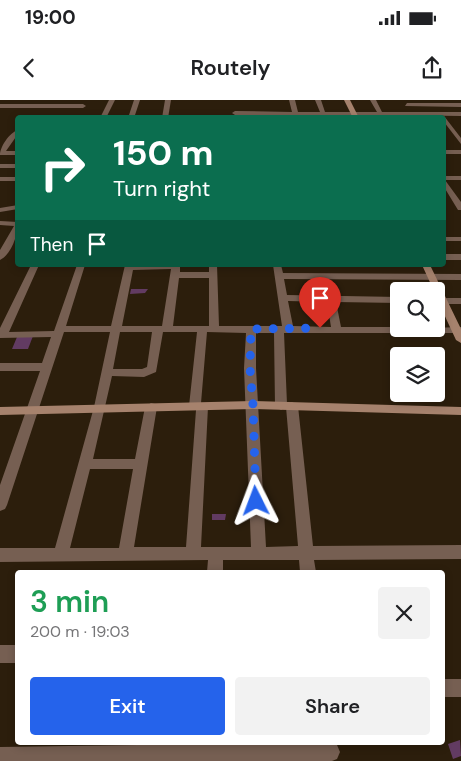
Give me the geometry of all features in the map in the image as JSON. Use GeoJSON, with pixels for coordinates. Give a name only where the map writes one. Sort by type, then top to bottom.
{"type":"FeatureCollection","features":[{"type":"Feature","properties":{"kind":"street"},"geometry":{"type":"LineString","coordinates":[[78,114],[86,100]]}},
{"type":"Feature","properties":{"kind":"street"},"geometry":{"type":"LineString","coordinates":[[104,115],[112,100]]}},
{"type":"Feature","properties":{"kind":"street"},"geometry":{"type":"LineString","coordinates":[[132,115],[137,100]]}},
{"type":"Feature","properties":{"kind":"street"},"geometry":{"type":"LineString","coordinates":[[166,115],[168,100]]}},
{"type":"Feature","properties":{"kind":"street"},"geometry":{"type":"LineString","coordinates":[[318,100],[324,115]]}},
{"type":"Feature","properties":{"kind":"street"},"geometry":{"type":"LineString","coordinates":[[347,100],[354,115]]}},
{"type":"Feature","properties":{"kind":"street"},"geometry":{"type":"LineString","coordinates":[[373,100],[381,115]]}},
{"type":"Feature","properties":{"kind":"street"},"geometry":{"type":"LineString","coordinates":[[286,106],[293,103],[297,115]]}},
{"type":"Feature","properties":{"kind":"street"},"geometry":{"type":"LineString","coordinates":[[405,103],[461,105]]}},
{"type":"Feature","properties":{"kind":"street"},"geometry":{"type":"LineString","coordinates":[[405,103],[413,115]]}},
{"type":"Feature","properties":{"kind":"street"},"geometry":{"type":"LineString","coordinates":[[0,106],[83,106]]}},
{"type":"Feature","properties":{"kind":"street"},"geometry":{"type":"LineString","coordinates":[[234,106],[235,115],[269,115]]}},
{"type":"Feature","properties":{"kind":"street"},"geometry":{"type":"LineString","coordinates":[[446,116],[461,114]]}},
{"type":"Feature","properties":{"kind":"street"},"geometry":{"type":"LineString","coordinates":[[446,121],[461,142]]}},
{"type":"Feature","properties":{"kind":"street"},"geometry":{"type":"LineString","coordinates":[[0,153],[15,133]]}},
{"type":"Feature","properties":{"kind":"street"},"geometry":{"type":"LineString","coordinates":[[9,142],[15,141]]}},
{"type":"Feature","properties":{"kind":"street"},"geometry":{"type":"LineString","coordinates":[[458,152],[461,159]]}},
{"type":"Feature","properties":{"kind":"street"},"geometry":{"type":"LineString","coordinates":[[0,153],[15,153]]}},
{"type":"Feature","properties":{"kind":"street"},"geometry":{"type":"LineString","coordinates":[[0,166],[15,166]]}},
{"type":"Feature","properties":{"kind":"street"},"geometry":{"type":"LineString","coordinates":[[446,178],[461,178]]}},
{"type":"Feature","properties":{"kind":"street"},"geometry":{"type":"LineString","coordinates":[[0,179],[15,179]]}},
{"type":"Feature","properties":{"kind":"street"},"geometry":{"type":"LineString","coordinates":[[446,185],[461,208]]}},
{"type":"Feature","properties":{"kind":"street"},"geometry":{"type":"LineString","coordinates":[[0,210],[15,208]]}},
{"type":"Feature","properties":{"kind":"street"},"geometry":{"type":"LineString","coordinates":[[0,223],[15,226]]}},
{"type":"Feature","properties":{"kind":"street"},"geometry":{"type":"LineString","coordinates":[[446,239],[461,239]]}},
{"type":"Feature","properties":{"kind":"street"},"geometry":{"type":"LineString","coordinates":[[0,257],[9,241]]}},
{"type":"Feature","properties":{"kind":"street"},"geometry":{"type":"LineString","coordinates":[[446,257],[461,257]]}},
{"type":"Feature","properties":{"kind":"street"},"geometry":{"type":"LineString","coordinates":[[34,267],[1,335],[117,329],[336,328],[458,330]]}},
{"type":"Feature","properties":{"kind":"street"},"geometry":{"type":"LineString","coordinates":[[0,504],[4,482],[31,411],[80,267]]}},
{"type":"Feature","properties":{"kind":"street"},"geometry":{"type":"LineString","coordinates":[[61,555],[100,407],[129,267]]}},
{"type":"Feature","properties":{"kind":"street"},"geometry":{"type":"LineString","coordinates":[[144,267],[213,270],[199,407],[193,554]]}},
{"type":"Feature","properties":{"kind":"street"},"geometry":{"type":"LineString","coordinates":[[277,267],[282,298],[287,406],[308,570]]}},
{"type":"Feature","properties":{"kind":"street"},"geometry":{"type":"LineString","coordinates":[[427,267],[434,282]]}},
{"type":"Feature","properties":{"kind":"street"},"geometry":{"type":"LineString","coordinates":[[107,372],[144,373],[152,369],[175,269]]}},
{"type":"Feature","properties":{"kind":"street"},"geometry":{"type":"LineString","coordinates":[[279,276],[461,277]]}},
{"type":"Feature","properties":{"kind":"street"},"geometry":{"type":"LineString","coordinates":[[282,298],[390,300]]}},
{"type":"Feature","properties":{"kind":"street"},"geometry":{"type":"LineString","coordinates":[[331,299],[336,328]]}},
{"type":"Feature","properties":{"kind":"street"},"geometry":{"type":"LineString","coordinates":[[445,301],[461,301]]}},
{"type":"Feature","properties":{"kind":"street"},"geometry":{"type":"LineString","coordinates":[[445,309],[458,330],[461,340]]}},
{"type":"Feature","properties":{"kind":"street"},"geometry":{"type":"LineString","coordinates":[[251,329],[250,368],[259,553]]}},
{"type":"Feature","properties":{"kind":"street"},"geometry":{"type":"LineString","coordinates":[[0,367],[46,367]]}},
{"type":"Feature","properties":{"kind":"street"},"geometry":{"type":"LineString","coordinates":[[0,411],[100,407],[253,405],[461,411]]}},
{"type":"Feature","properties":{"kind":"street"},"geometry":{"type":"LineString","coordinates":[[125,554],[151,407]]}},
{"type":"Feature","properties":{"kind":"street"},"geometry":{"type":"LineString","coordinates":[[84,464],[142,464]]}},
{"type":"Feature","properties":{"kind":"street"},"geometry":{"type":"LineString","coordinates":[[0,555],[461,552]]}},
{"type":"Feature","properties":{"kind":"street"},"geometry":{"type":"LineString","coordinates":[[215,570],[216,553]]}},
{"type":"Feature","properties":{"kind":"street"},"geometry":{"type":"LineString","coordinates":[[0,654],[15,654]]}},
{"type":"Feature","properties":{"kind":"street"},"geometry":{"type":"LineString","coordinates":[[445,688],[461,688]]}},
{"type":"Feature","properties":{"kind":"street"},"geometry":{"type":"LineString","coordinates":[[0,757],[214,748],[330,752]]}},
{"type":"Feature","properties":{"kind":"building"},"geometry":{"type":"Polygon","coordinates":[[[131,289],[148,289],[145,293],[130,294],[131,289]]]}},
{"type":"Feature","properties":{"kind":"building"},"geometry":{"type":"Polygon","coordinates":[[[33,336],[28,349],[12,349],[17,337],[33,336]]]}},
{"type":"Feature","properties":{"kind":"building"},"geometry":{"type":"Polygon","coordinates":[[[212,514],[226,514],[225,520],[212,520],[212,514]]]}},
{"type":"Feature","properties":{"kind":"building"},"geometry":{"type":"Polygon","coordinates":[[[460,740],[461,756],[453,759],[448,744],[460,740]]]}},
{"type":"Feature","properties":{"kind":"route"},"geometry":{"type":"LineString","coordinates":[[256,501],[250,368],[251,329],[320,328]]}}]}
